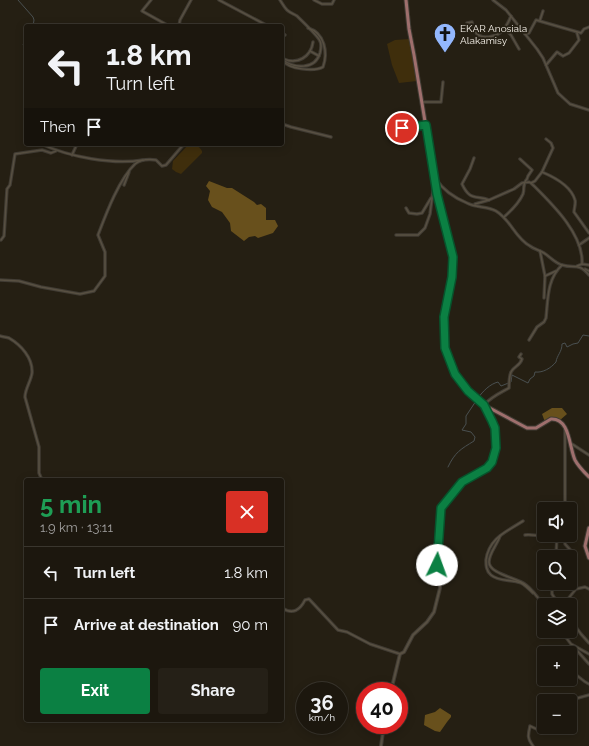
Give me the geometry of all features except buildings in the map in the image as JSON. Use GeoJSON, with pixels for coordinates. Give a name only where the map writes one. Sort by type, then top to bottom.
{"type":"FeatureCollection","features":[{"type":"Feature","properties":{"kind":"main road"},"geometry":{"type":"LineString","coordinates":[[406,0],[409,29],[434,178],[453,257],[452,277],[444,317],[445,348],[455,374],[476,399],[484,405],[524,428],[536,428],[546,421],[553,419],[560,421],[565,427],[572,454],[576,462],[588,474]]}},
{"type":"Feature","properties":{"kind":"main road"},"geometry":{"type":"LineString","coordinates":[[589,528],[585,546],[589,558]]}},
{"type":"Feature","properties":{"kind":"street"},"geometry":{"type":"LineString","coordinates":[[151,0],[142,11],[164,24]]}},
{"type":"Feature","properties":{"kind":"street"},"geometry":{"type":"LineString","coordinates":[[179,24],[191,0]]}},
{"type":"Feature","properties":{"kind":"street"},"geometry":{"type":"LineString","coordinates":[[219,0],[264,24]]}},
{"type":"Feature","properties":{"kind":"street"},"geometry":{"type":"LineString","coordinates":[[280,0],[287,10],[299,18],[316,35],[321,43],[317,60],[308,66],[296,66],[284,60]]}},
{"type":"Feature","properties":{"kind":"street"},"geometry":{"type":"LineString","coordinates":[[314,0],[327,5],[332,4],[334,0]]}},
{"type":"Feature","properties":{"kind":"street"},"geometry":{"type":"LineString","coordinates":[[493,0],[506,10],[524,35],[537,49],[546,65],[558,93],[570,104],[589,110]]}},
{"type":"Feature","properties":{"kind":"street"},"geometry":{"type":"LineString","coordinates":[[540,20],[543,11]]}},
{"type":"Feature","properties":{"kind":"street"},"geometry":{"type":"LineString","coordinates":[[467,23],[472,22],[475,32],[480,36],[493,36],[500,34],[511,16]]}},
{"type":"Feature","properties":{"kind":"street"},"geometry":{"type":"LineString","coordinates":[[524,35],[529,33],[536,20],[540,20],[577,33],[581,33],[584,29],[589,27]]}},
{"type":"Feature","properties":{"kind":"street"},"geometry":{"type":"LineString","coordinates":[[284,62],[295,68],[315,70],[323,67],[326,55],[324,43],[318,34],[308,28]]}},
{"type":"Feature","properties":{"kind":"street"},"geometry":{"type":"LineString","coordinates":[[504,29],[511,35],[518,49]]}},
{"type":"Feature","properties":{"kind":"street"},"geometry":{"type":"LineString","coordinates":[[546,65],[557,52],[563,56],[569,53],[579,40],[577,33]]}},
{"type":"Feature","properties":{"kind":"street"},"geometry":{"type":"LineString","coordinates":[[284,60],[295,61],[306,57],[313,42]]}},
{"type":"Feature","properties":{"kind":"street"},"geometry":{"type":"LineString","coordinates":[[310,51],[319,56]]}},
{"type":"Feature","properties":{"kind":"street"},"geometry":{"type":"LineString","coordinates":[[422,102],[441,102],[443,82]]}},
{"type":"Feature","properties":{"kind":"street"},"geometry":{"type":"LineString","coordinates":[[284,125],[291,128],[331,137]]}},
{"type":"Feature","properties":{"kind":"street"},"geometry":{"type":"LineString","coordinates":[[402,128],[426,125]]}},
{"type":"Feature","properties":{"kind":"street"},"geometry":{"type":"LineString","coordinates":[[473,205],[489,200],[524,183],[531,183],[535,181],[542,172],[553,148],[551,143],[546,139]]}},
{"type":"Feature","properties":{"kind":"street"},"geometry":{"type":"LineString","coordinates":[[45,146],[56,151],[109,162],[145,159],[156,160],[162,166],[166,165],[182,146]]}},
{"type":"Feature","properties":{"kind":"street"},"geometry":{"type":"LineString","coordinates":[[72,155],[76,146]]}},
{"type":"Feature","properties":{"kind":"street"},"geometry":{"type":"LineString","coordinates":[[1,240],[4,236],[7,189],[10,185],[14,154],[42,150],[51,153],[56,151]]}},
{"type":"Feature","properties":{"kind":"street"},"geometry":{"type":"LineString","coordinates":[[474,158],[462,184],[466,192],[474,198],[489,200]]}},
{"type":"Feature","properties":{"kind":"street"},"geometry":{"type":"LineString","coordinates":[[0,280],[19,281],[41,287],[80,294],[94,291],[105,276],[105,252],[98,236],[125,176],[136,164],[145,159]]}},
{"type":"Feature","properties":{"kind":"street"},"geometry":{"type":"LineString","coordinates":[[504,217],[514,208],[522,195],[524,183],[528,179],[528,176],[532,170],[520,159]]}},
{"type":"Feature","properties":{"kind":"street"},"geometry":{"type":"LineString","coordinates":[[124,185],[130,170]]}},
{"type":"Feature","properties":{"kind":"street"},"geometry":{"type":"LineString","coordinates":[[542,172],[568,188],[575,200],[574,212],[589,233]]}},
{"type":"Feature","properties":{"kind":"street"},"geometry":{"type":"LineString","coordinates":[[396,235],[418,235],[425,228],[430,214],[434,178]]}},
{"type":"Feature","properties":{"kind":"street"},"geometry":{"type":"LineString","coordinates":[[434,178],[448,193],[467,203],[492,209],[504,217],[522,241],[535,249],[562,265],[577,266],[589,271]]}},
{"type":"Feature","properties":{"kind":"street"},"geometry":{"type":"LineString","coordinates":[[531,183],[558,211],[570,227],[579,245],[582,256],[582,264]]}},
{"type":"Feature","properties":{"kind":"street"},"geometry":{"type":"LineString","coordinates":[[406,208],[409,213],[422,213],[431,196]]}},
{"type":"Feature","properties":{"kind":"street"},"geometry":{"type":"LineString","coordinates":[[579,245],[589,238]]}},
{"type":"Feature","properties":{"kind":"street"},"geometry":{"type":"LineString","coordinates":[[540,251],[545,276],[544,298]]}},
{"type":"Feature","properties":{"kind":"street"},"geometry":{"type":"LineString","coordinates":[[577,266],[582,264],[589,265]]}},
{"type":"Feature","properties":{"kind":"street"},"geometry":{"type":"LineString","coordinates":[[529,340],[546,318],[549,285],[556,271],[562,265]]}},
{"type":"Feature","properties":{"kind":"street"},"geometry":{"type":"LineString","coordinates":[[583,269],[589,275]]}},
{"type":"Feature","properties":{"kind":"street"},"geometry":{"type":"LineString","coordinates":[[545,276],[556,271]]}},
{"type":"Feature","properties":{"kind":"street"},"geometry":{"type":"LineString","coordinates":[[0,336],[8,338],[21,348],[30,360],[32,373],[25,392],[25,397],[39,447],[38,473],[41,478]]}},
{"type":"Feature","properties":{"kind":"street"},"geometry":{"type":"LineString","coordinates":[[393,682],[400,654],[404,652],[413,635],[427,622],[434,612],[440,588],[440,577],[437,565],[441,508],[462,482],[487,468],[492,462],[495,456],[496,448],[495,428],[484,405],[488,400],[509,388],[509,381],[512,371],[522,359],[519,357],[520,354]]}},
{"type":"Feature","properties":{"kind":"street"},"geometry":{"type":"LineString","coordinates":[[565,427],[565,502]]}},
{"type":"Feature","properties":{"kind":"street"},"geometry":{"type":"LineString","coordinates":[[570,443],[589,455]]}},
{"type":"Feature","properties":{"kind":"street"},"geometry":{"type":"LineString","coordinates":[[523,521],[500,535],[492,543],[486,561],[488,571],[491,575],[496,578],[520,583],[533,593]]}},
{"type":"Feature","properties":{"kind":"street"},"geometry":{"type":"LineString","coordinates":[[525,535],[532,534],[537,535]]}},
{"type":"Feature","properties":{"kind":"street"},"geometry":{"type":"LineString","coordinates":[[500,535],[489,558],[491,568],[524,583],[537,598]]}},
{"type":"Feature","properties":{"kind":"street"},"geometry":{"type":"LineString","coordinates":[[565,542],[570,550]]}},
{"type":"Feature","properties":{"kind":"street"},"geometry":{"type":"LineString","coordinates":[[568,598],[576,589],[585,587],[589,589]]}},
{"type":"Feature","properties":{"kind":"street"},"geometry":{"type":"LineString","coordinates":[[284,609],[294,612],[299,609],[305,600],[309,599],[338,630],[347,632],[370,644],[400,654]]}},
{"type":"Feature","properties":{"kind":"street"},"geometry":{"type":"LineString","coordinates":[[577,629],[589,642]]}},
{"type":"Feature","properties":{"kind":"street"},"geometry":{"type":"LineString","coordinates":[[565,638],[572,646]]}},
{"type":"Feature","properties":{"kind":"street"},"geometry":{"type":"LineString","coordinates":[[577,648],[589,654]]}},
{"type":"Feature","properties":{"kind":"street"},"geometry":{"type":"LineString","coordinates":[[577,651],[589,664]]}},
{"type":"Feature","properties":{"kind":"street"},"geometry":{"type":"LineString","coordinates":[[577,674],[584,682],[589,684]]}},
{"type":"Feature","properties":{"kind":"street"},"geometry":{"type":"LineString","coordinates":[[578,698],[589,695]]}},
{"type":"Feature","properties":{"kind":"street"},"geometry":{"type":"LineString","coordinates":[[533,746],[528,740],[527,736],[530,726],[537,729]]}},
{"type":"Feature","properties":{"kind":"street"},"geometry":{"type":"LineString","coordinates":[[381,746],[383,734]]}},
{"type":"Feature","properties":{"kind":"shaded area"},"geometry":{"type":"Polygon","coordinates":[[[409,39],[417,81],[399,83],[392,65],[387,44],[395,40],[409,39]]]}},
{"type":"Feature","properties":{"kind":"shaded area"},"geometry":{"type":"Polygon","coordinates":[[[187,146],[196,146],[202,151],[202,153],[181,174],[172,169],[173,161],[187,146]]]}},
{"type":"Feature","properties":{"kind":"shaded area"},"geometry":{"type":"Polygon","coordinates":[[[209,181],[227,188],[232,188],[257,205],[261,204],[266,208],[266,220],[275,220],[278,226],[273,233],[258,238],[255,236],[249,237],[244,241],[231,231],[230,223],[222,212],[212,207],[208,200],[210,191],[206,186],[209,181]]]}},
{"type":"Feature","properties":{"kind":"shaded area"},"geometry":{"type":"Polygon","coordinates":[[[552,408],[562,408],[567,414],[559,421],[553,419],[545,422],[542,414],[552,408]]]}},
{"type":"Feature","properties":{"kind":"shaded area"},"geometry":{"type":"Polygon","coordinates":[[[440,708],[451,715],[451,717],[440,732],[424,725],[425,715],[435,712],[440,708]]]}},
{"type":"Feature","properties":{"kind":"waterway"},"geometry":{"type":"LineString","coordinates":[[18,0],[33,17],[33,24]]}},
{"type":"Feature","properties":{"kind":"waterway"},"geometry":{"type":"LineString","coordinates":[[478,398],[492,384],[498,382],[501,386],[511,382],[512,375],[528,383],[534,376],[535,372],[547,370],[556,362],[562,344],[565,343],[567,347],[578,343],[583,335],[589,336]]}},
{"type":"Feature","properties":{"kind":"waterway"},"geometry":{"type":"LineString","coordinates":[[448,467],[459,451],[474,441],[475,437],[471,432],[462,430],[466,424],[466,416],[476,401]]}},
{"type":"Feature","properties":{"kind":"place","name":"EKAR Anosiala Alakamisy"},"geometry":{"type":"Point","coordinates":[445,54]}},
{"type":"Feature","properties":{"kind":"route"},"geometry":{"type":"LineString","coordinates":[[402,128],[426,125],[427,139],[437,194],[453,257],[452,277],[444,317],[445,348],[455,374],[468,391],[484,405],[495,428],[496,448],[495,456],[492,462],[487,468],[462,482],[452,497],[441,508],[437,565]]}}]}
